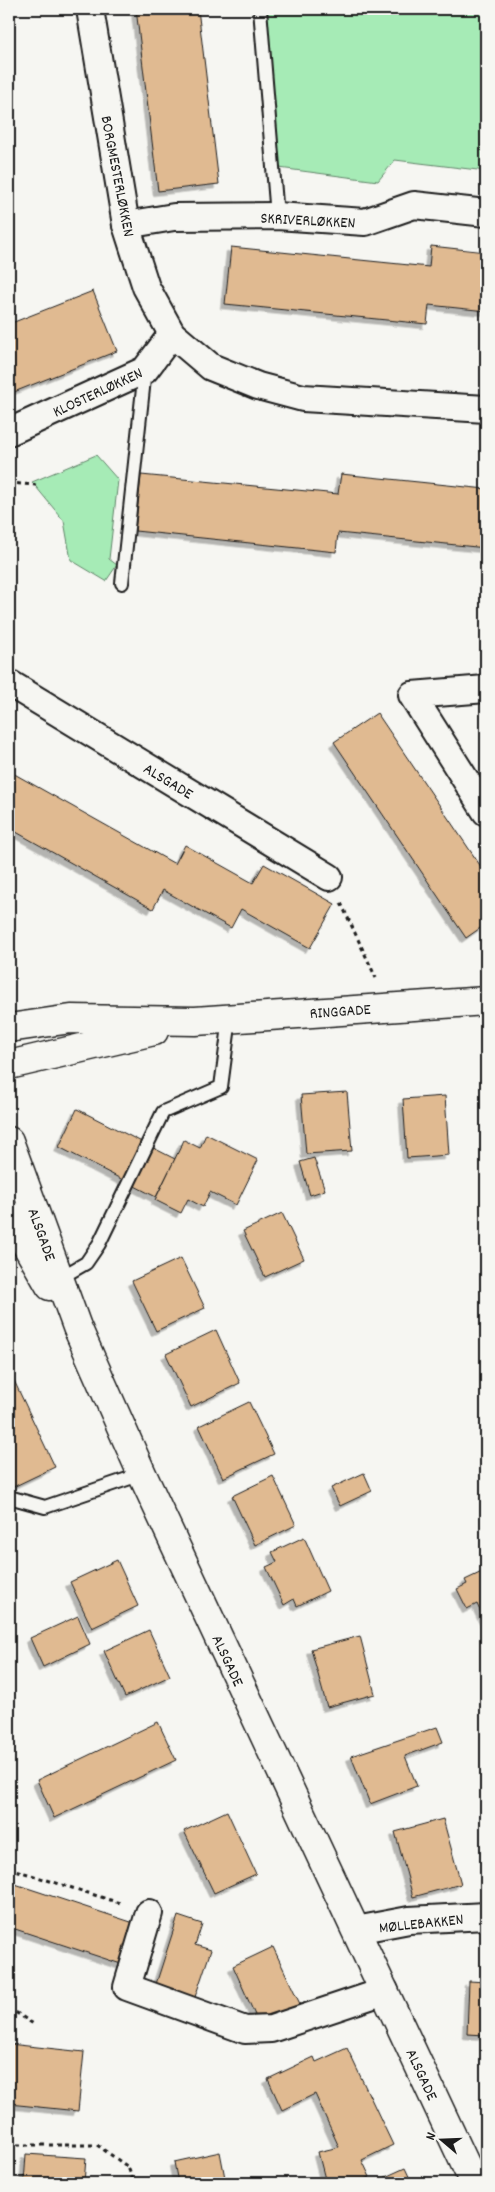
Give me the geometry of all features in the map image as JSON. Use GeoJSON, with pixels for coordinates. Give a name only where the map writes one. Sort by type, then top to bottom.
{"type":"FeatureCollection","features":[{"type":"Feature","properties":{"kind":"street","name":"BORGMESTERLØKKEN"},"geometry":{"type":"LineString","coordinates":[[90,9],[126,225],[146,287],[172,334],[211,367],[258,386],[303,398],[486,408]]}},
{"type":"Feature","properties":{"kind":"street","name":"SKRIVERLØKKEN"},"geometry":{"type":"LineString","coordinates":[[126,225],[174,217],[277,216],[365,222],[414,205],[486,213]]}},
{"type":"Feature","properties":{"kind":"street","name":"KLOSTERLØKKEN"},"geometry":{"type":"LineString","coordinates":[[9,432],[145,370],[172,334]]}},
{"type":"Feature","properties":{"kind":"street","name":"ALSGADE"},"geometry":{"type":"LineString","coordinates":[[9,683],[329,877]]}},
{"type":"Feature","properties":{"kind":"street"},"geometry":{"type":"LineString","coordinates":[[486,689],[412,695],[486,812]]}},
{"type":"Feature","properties":{"kind":"street","name":"RINGGADE"},"geometry":{"type":"LineString","coordinates":[[9,1028],[71,1019],[195,1021],[486,1001]]}},
{"type":"Feature","properties":{"kind":"street","name":"RINGGADE"},"geometry":{"type":"LineString","coordinates":[[9,1065],[195,1021]]}},
{"type":"Feature","properties":{"kind":"street","name":"ALSGADE"},"geometry":{"type":"LineString","coordinates":[[9,1141],[54,1281]]}},
{"type":"Feature","properties":{"kind":"street","name":"ALSGADE"},"geometry":{"type":"LineString","coordinates":[[9,1215],[54,1281],[77,1327],[142,1474],[474,2183]]}},
{"type":"Feature","properties":{"kind":"street"},"geometry":{"type":"LineString","coordinates":[[149,1912],[127,1987],[244,2030],[271,2029],[385,1991]]}},
{"type":"Feature","properties":{"kind":"street","name":"MØLLEBAKKEN"},"geometry":{"type":"LineString","coordinates":[[356,1930],[409,1920],[486,1916]]}},
{"type":"Feature","properties":{"kind":"lane"},"geometry":{"type":"LineString","coordinates":[[260,9],[277,216]]}},
{"type":"Feature","properties":{"kind":"lane"},"geometry":{"type":"LineString","coordinates":[[122,583],[145,370]]}},
{"type":"Feature","properties":{"kind":"lane"},"geometry":{"type":"LineString","coordinates":[[54,1281],[86,1263],[99,1244],[163,1112],[221,1087],[230,1018]]}},
{"type":"Feature","properties":{"kind":"lane"},"geometry":{"type":"LineString","coordinates":[[9,1498],[45,1507],[142,1474]]}},
{"type":"Feature","properties":{"kind":"path"},"geometry":{"type":"LineString","coordinates":[[9,483],[36,485]]}},
{"type":"Feature","properties":{"kind":"path"},"geometry":{"type":"LineString","coordinates":[[329,877],[390,1007]]}},
{"type":"Feature","properties":{"kind":"path"},"geometry":{"type":"LineString","coordinates":[[9,1868],[149,1912]]}},
{"type":"Feature","properties":{"kind":"path"},"geometry":{"type":"LineString","coordinates":[[9,2008],[35,2026]]}},
{"type":"Feature","properties":{"kind":"path"},"geometry":{"type":"LineString","coordinates":[[9,2145],[96,2145],[128,2167],[134,2183]]}},
{"type":"Feature","properties":{"kind":"green space"},"geometry":{"type":"Polygon","coordinates":[[[266,9],[486,9],[486,171],[395,160],[378,181],[279,168],[266,9]]]}},
{"type":"Feature","properties":{"kind":"green space"},"geometry":{"type":"Polygon","coordinates":[[[96,455],[118,480],[109,559],[117,565],[106,581],[71,560],[64,521],[32,482],[96,455]]]}},
{"type":"Feature","properties":{"kind":"building"},"geometry":{"type":"Polygon","coordinates":[[[136,9],[198,9],[219,184],[158,191],[136,9]]]}},
{"type":"Feature","properties":{"kind":"building"},"geometry":{"type":"Polygon","coordinates":[[[431,246],[486,252],[486,311],[429,305],[427,324],[225,304],[231,247],[429,267],[431,246]]]}},
{"type":"Feature","properties":{"kind":"building"},"geometry":{"type":"Polygon","coordinates":[[[93,291],[117,351],[9,394],[9,324],[93,291]]]}},
{"type":"Feature","properties":{"kind":"building"},"geometry":{"type":"Polygon","coordinates":[[[341,474],[486,489],[486,548],[338,533],[336,552],[135,531],[141,475],[338,494],[341,474]]]}},
{"type":"Feature","properties":{"kind":"building"},"geometry":{"type":"Polygon","coordinates":[[[377,713],[486,874],[486,924],[466,938],[334,742],[377,713]]]}},
{"type":"Feature","properties":{"kind":"building"},"geometry":{"type":"Polygon","coordinates":[[[9,771],[175,864],[185,845],[253,883],[264,864],[335,904],[310,948],[241,909],[231,928],[163,890],[153,909],[9,828],[9,771]]]}},
{"type":"Feature","properties":{"kind":"building"},"geometry":{"type":"Polygon","coordinates":[[[347,1092],[352,1151],[306,1154],[301,1095],[347,1092]]]}},
{"type":"Feature","properties":{"kind":"building"},"geometry":{"type":"Polygon","coordinates":[[[445,1096],[449,1155],[407,1158],[403,1099],[445,1096]]]}},
{"type":"Feature","properties":{"kind":"building"},"geometry":{"type":"Polygon","coordinates":[[[77,1109],[175,1159],[156,1197],[59,1147],[77,1109]]]}},
{"type":"Feature","properties":{"kind":"building"},"geometry":{"type":"Polygon","coordinates":[[[206,1134],[258,1160],[236,1205],[210,1192],[203,1207],[188,1199],[181,1213],[155,1200],[184,1140],[200,1148],[206,1134]]]}},
{"type":"Feature","properties":{"kind":"building"},"geometry":{"type":"Polygon","coordinates":[[[314,1158],[325,1190],[310,1195],[300,1162],[314,1158]]]}},
{"type":"Feature","properties":{"kind":"building"},"geometry":{"type":"Polygon","coordinates":[[[282,1213],[304,1259],[265,1277],[243,1231],[282,1213]]]}},
{"type":"Feature","properties":{"kind":"building"},"geometry":{"type":"Polygon","coordinates":[[[181,1258],[205,1308],[156,1331],[132,1281],[181,1258]]]}},
{"type":"Feature","properties":{"kind":"building"},"geometry":{"type":"Polygon","coordinates":[[[216,1330],[240,1383],[191,1407],[166,1354],[216,1330]]]}},
{"type":"Feature","properties":{"kind":"building"},"geometry":{"type":"Polygon","coordinates":[[[9,1370],[55,1467],[9,1489],[9,1370]]]}},
{"type":"Feature","properties":{"kind":"building"},"geometry":{"type":"Polygon","coordinates":[[[249,1402],[274,1454],[223,1478],[199,1426],[249,1402]]]}},
{"type":"Feature","properties":{"kind":"building"},"geometry":{"type":"Polygon","coordinates":[[[364,1473],[372,1491],[340,1506],[331,1488],[364,1473]]]}},
{"type":"Feature","properties":{"kind":"building"},"geometry":{"type":"Polygon","coordinates":[[[273,1476],[296,1525],[255,1545],[232,1496],[273,1476]]]}},
{"type":"Feature","properties":{"kind":"building"},"geometry":{"type":"Polygon","coordinates":[[[304,1537],[328,1591],[297,1606],[294,1599],[284,1605],[266,1567],[277,1562],[272,1552],[304,1537]]]}},
{"type":"Feature","properties":{"kind":"building"},"geometry":{"type":"Polygon","coordinates":[[[117,1560],[138,1606],[92,1628],[70,1582],[117,1560]]]}},
{"type":"Feature","properties":{"kind":"building"},"geometry":{"type":"Polygon","coordinates":[[[486,1570],[486,1624],[477,1604],[467,1609],[457,1589],[467,1584],[465,1580],[486,1570]]]}},
{"type":"Feature","properties":{"kind":"building"},"geometry":{"type":"Polygon","coordinates":[[[78,1616],[90,1644],[43,1667],[30,1638],[78,1616]]]}},
{"type":"Feature","properties":{"kind":"building"},"geometry":{"type":"Polygon","coordinates":[[[149,1630],[170,1676],[125,1697],[104,1651],[149,1630]]]}},
{"type":"Feature","properties":{"kind":"building"},"geometry":{"type":"Polygon","coordinates":[[[360,1636],[375,1694],[327,1707],[311,1649],[360,1636]]]}},
{"type":"Feature","properties":{"kind":"building"},"geometry":{"type":"Polygon","coordinates":[[[158,1722],[176,1760],[54,1818],[37,1780],[158,1722]]]}},
{"type":"Feature","properties":{"kind":"building"},"geometry":{"type":"Polygon","coordinates":[[[437,1727],[443,1742],[405,1756],[417,1786],[370,1804],[351,1756],[437,1727]]]}},
{"type":"Feature","properties":{"kind":"building"},"geometry":{"type":"Polygon","coordinates":[[[227,1811],[256,1874],[214,1893],[184,1831],[227,1811]]]}},
{"type":"Feature","properties":{"kind":"building"},"geometry":{"type":"Polygon","coordinates":[[[443,1819],[461,1884],[413,1897],[395,1832],[443,1819]]]}},
{"type":"Feature","properties":{"kind":"building"},"geometry":{"type":"Polygon","coordinates":[[[9,1882],[134,1923],[121,1964],[9,1927],[9,1882]]]}},
{"type":"Feature","properties":{"kind":"building"},"geometry":{"type":"Polygon","coordinates":[[[178,1916],[202,1924],[195,1945],[211,1950],[195,1997],[156,1984],[178,1916]]]}},
{"type":"Feature","properties":{"kind":"building"},"geometry":{"type":"Polygon","coordinates":[[[273,1947],[300,2004],[259,2024],[233,1966],[273,1947]]]}},
{"type":"Feature","properties":{"kind":"building"},"geometry":{"type":"Polygon","coordinates":[[[469,1981],[486,1982],[486,2035],[467,2034],[469,1981]]]}},
{"type":"Feature","properties":{"kind":"building"},"geometry":{"type":"Polygon","coordinates":[[[9,2044],[84,2052],[78,2111],[9,2104],[9,2044]]]}},
{"type":"Feature","properties":{"kind":"building"},"geometry":{"type":"Polygon","coordinates":[[[347,2048],[393,2145],[362,2160],[370,2177],[356,2183],[326,2183],[318,2152],[339,2147],[315,2094],[282,2110],[268,2079],[314,2057],[316,2062],[347,2048]]]}},
{"type":"Feature","properties":{"kind":"building"},"geometry":{"type":"Polygon","coordinates":[[[220,2152],[226,2183],[178,2183],[174,2162],[220,2152]]]}},
{"type":"Feature","properties":{"kind":"building"},"geometry":{"type":"Polygon","coordinates":[[[26,2154],[86,2158],[84,2183],[24,2183],[26,2154]]]}},
{"type":"Feature","properties":{"kind":"building"},"geometry":{"type":"Polygon","coordinates":[[[405,2168],[412,2183],[372,2183],[405,2168]]]}}]}
